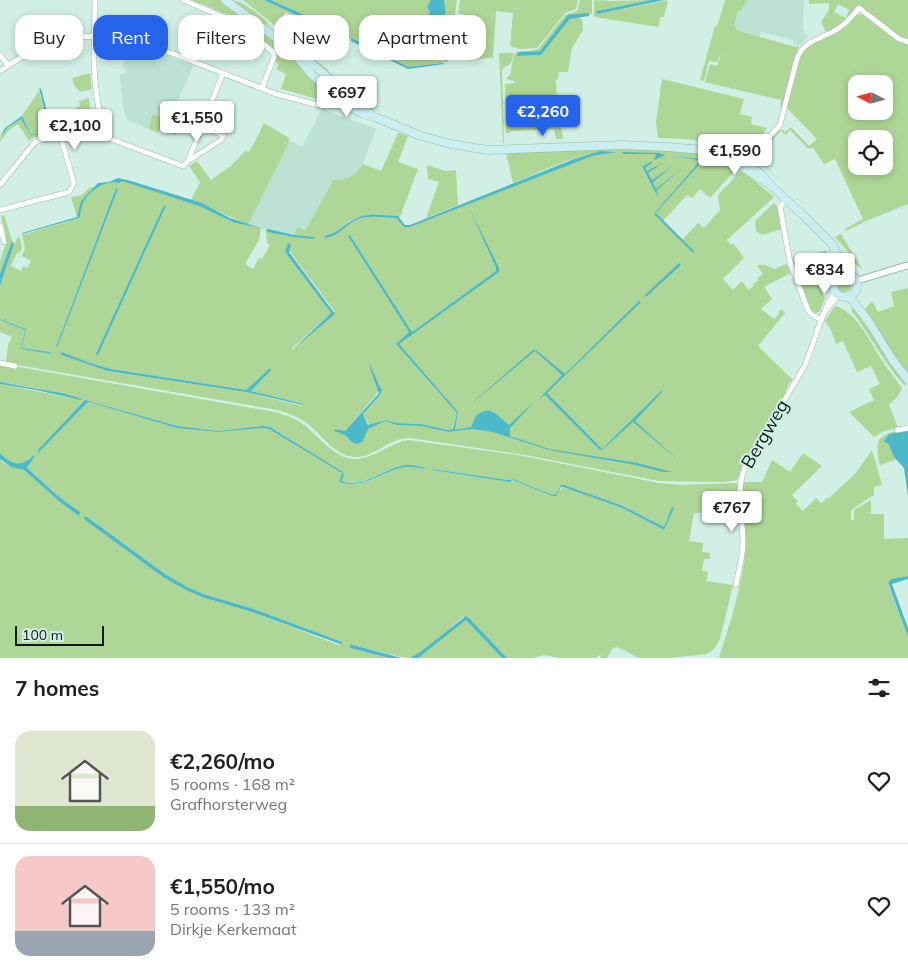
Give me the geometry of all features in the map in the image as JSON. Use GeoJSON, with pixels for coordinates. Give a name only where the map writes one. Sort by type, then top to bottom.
{"type":"FeatureCollection","features":[{"type":"Feature","properties":{"kind":"main road"},"geometry":{"type":"LineString","coordinates":[[225,0],[280,41],[282,45],[294,53],[308,72],[335,89],[360,113],[375,117],[421,136],[451,144],[487,150],[622,145],[682,148],[711,151],[744,164],[786,199],[825,238],[842,274]]}},
{"type":"Feature","properties":{"kind":"main road"},"geometry":{"type":"LineString","coordinates":[[842,274],[851,275],[856,281],[856,289],[851,295]]}},
{"type":"Feature","properties":{"kind":"main road"},"geometry":{"type":"LineString","coordinates":[[842,274],[834,284],[838,294],[851,295]]}},
{"type":"Feature","properties":{"kind":"main road"},"geometry":{"type":"LineString","coordinates":[[851,295],[892,359],[908,380]]}},
{"type":"Feature","properties":{"kind":"street"},"geometry":{"type":"LineString","coordinates":[[95,0],[95,15]]}},
{"type":"Feature","properties":{"kind":"street"},"geometry":{"type":"LineString","coordinates":[[183,0],[238,23],[273,52],[274,57],[262,88]]}},
{"type":"Feature","properties":{"kind":"street"},"geometry":{"type":"LineString","coordinates":[[744,164],[780,125],[797,58],[806,44],[840,28],[859,8],[899,40],[908,42]]}},
{"type":"Feature","properties":{"kind":"street"},"geometry":{"type":"LineString","coordinates":[[0,70],[58,41],[76,36],[93,35]]}},
{"type":"Feature","properties":{"kind":"street"},"geometry":{"type":"LineString","coordinates":[[168,52],[276,94],[318,105],[322,104],[335,89]]}},
{"type":"Feature","properties":{"kind":"street"},"geometry":{"type":"LineString","coordinates":[[0,54],[8,65]]}},
{"type":"Feature","properties":{"kind":"street"},"geometry":{"type":"LineString","coordinates":[[94,60],[101,122],[105,136],[183,166],[221,140],[223,134],[202,126]]}},
{"type":"Feature","properties":{"kind":"street"},"geometry":{"type":"LineString","coordinates":[[188,161],[223,73]]}},
{"type":"Feature","properties":{"kind":"street"},"geometry":{"type":"LineString","coordinates":[[0,185],[35,142],[101,122]]}},
{"type":"Feature","properties":{"kind":"street"},"geometry":{"type":"LineString","coordinates":[[0,210],[69,192],[72,189],[74,184],[60,134]]}},
{"type":"Feature","properties":{"kind":"street"},"geometry":{"type":"LineString","coordinates":[[786,199],[780,207],[790,262],[808,310],[812,315],[822,320]]}},
{"type":"Feature","properties":{"kind":"street"},"geometry":{"type":"LineString","coordinates":[[0,225],[4,242]]}},
{"type":"Feature","properties":{"kind":"street"},"geometry":{"type":"LineString","coordinates":[[856,281],[908,265]]}},
{"type":"Feature","properties":{"kind":"street","name":"Bergweg"},"geometry":{"type":"LineString","coordinates":[[736,586],[743,544],[740,496],[741,476],[804,368],[830,298],[838,294]]}},
{"type":"Feature","properties":{"kind":"street"},"geometry":{"type":"LineString","coordinates":[[0,363],[15,366]]}},
{"type":"Feature","properties":{"kind":"street"},"geometry":{"type":"LineString","coordinates":[[897,430],[908,428]]}},
{"type":"Feature","properties":{"kind":"shaded area"},"geometry":{"type":"Polygon","coordinates":[[[747,0],[804,0],[803,29],[808,38],[798,46],[793,44],[793,40],[761,32],[760,37],[739,31],[734,26],[738,11],[747,0]]]}},
{"type":"Feature","properties":{"kind":"shaded area"},"geometry":{"type":"Polygon","coordinates":[[[168,56],[193,66],[177,103],[187,108],[183,116],[174,113],[172,118],[153,115],[149,129],[127,120],[123,107],[120,78],[121,74],[125,74],[126,69],[123,68],[124,60],[168,60],[168,56]]]}},
{"type":"Feature","properties":{"kind":"shaded area"},"geometry":{"type":"Polygon","coordinates":[[[322,109],[376,129],[363,164],[304,238],[245,225],[287,139],[302,147],[322,109]]]}},
{"type":"Feature","properties":{"kind":"green space"},"geometry":{"type":"Polygon","coordinates":[[[192,0],[220,0],[240,15],[229,15],[215,11],[200,3],[199,5],[192,0]]]}},
{"type":"Feature","properties":{"kind":"green space"},"geometry":{"type":"Polygon","coordinates":[[[231,0],[242,4],[258,15],[251,15],[231,0]]]}},
{"type":"Feature","properties":{"kind":"green space"},"geometry":{"type":"Polygon","coordinates":[[[243,0],[264,0],[297,15],[286,12],[284,15],[274,15],[274,25],[243,0]]]}},
{"type":"Feature","properties":{"kind":"green space"},"geometry":{"type":"Polygon","coordinates":[[[271,0],[431,0],[428,9],[430,15],[359,15],[359,43],[349,38],[349,15],[304,15],[271,0]]]}},
{"type":"Feature","properties":{"kind":"green space"},"geometry":{"type":"Polygon","coordinates":[[[444,0],[457,0],[455,15],[445,15],[444,0]]]}},
{"type":"Feature","properties":{"kind":"green space"},"geometry":{"type":"Polygon","coordinates":[[[460,0],[578,0],[576,9],[565,13],[537,48],[520,49],[510,46],[513,13],[496,11],[493,59],[491,59],[492,57],[486,58],[486,15],[458,13],[460,0]]]}},
{"type":"Feature","properties":{"kind":"green space"},"geometry":{"type":"Polygon","coordinates":[[[580,0],[592,0],[592,14],[569,15],[540,51],[518,52],[518,56],[541,55],[570,19],[578,17],[582,20],[583,30],[572,48],[568,72],[559,72],[558,79],[556,80],[557,105],[563,139],[556,139],[554,129],[510,131],[510,133],[506,133],[505,84],[515,83],[506,79],[511,73],[515,54],[517,52],[538,49],[565,15],[577,11],[580,0]]]}},
{"type":"Feature","properties":{"kind":"green space"},"geometry":{"type":"Polygon","coordinates":[[[594,0],[651,0],[597,11],[598,14],[668,0],[664,17],[660,17],[659,27],[594,17],[594,0]]]}},
{"type":"Feature","properties":{"kind":"green space"},"geometry":{"type":"Polygon","coordinates":[[[725,0],[747,0],[741,11],[738,11],[734,26],[739,31],[796,47],[799,45],[782,106],[780,106],[781,100],[705,82],[710,64],[717,66],[721,52],[717,62],[709,61],[704,81],[700,80],[715,26],[717,27],[725,0]]]}},
{"type":"Feature","properties":{"kind":"green space"},"geometry":{"type":"Polygon","coordinates":[[[809,0],[908,0],[908,40],[897,35],[858,5],[842,24],[826,32],[821,22],[829,10],[829,3],[809,4],[809,0]],[[838,4],[834,12],[846,18],[849,10],[838,4]]]}},
{"type":"Feature","properties":{"kind":"green space"},"geometry":{"type":"Polygon","coordinates":[[[864,14],[908,44],[908,204],[846,231],[845,229],[863,219],[835,159],[824,164],[813,148],[807,148],[790,130],[786,135],[781,131],[757,157],[780,181],[755,157],[777,131],[783,130],[785,132],[792,128],[809,146],[817,139],[787,108],[801,56],[805,49],[854,15],[864,14]]]}},
{"type":"Feature","properties":{"kind":"green space"},"geometry":{"type":"Polygon","coordinates":[[[264,20],[273,29],[267,24],[265,25],[264,20]]]}},
{"type":"Feature","properties":{"kind":"green space"},"geometry":{"type":"Polygon","coordinates":[[[264,34],[274,40],[274,50],[264,41],[264,34]]]}},
{"type":"Feature","properties":{"kind":"green space"},"geometry":{"type":"Polygon","coordinates":[[[499,53],[514,53],[511,63],[502,69],[503,144],[499,53]]]}},
{"type":"Feature","properties":{"kind":"green space"},"geometry":{"type":"Polygon","coordinates":[[[276,60],[298,60],[320,84],[317,99],[281,89],[286,74],[276,69],[279,64],[275,62],[276,60]]]}},
{"type":"Feature","properties":{"kind":"green space"},"geometry":{"type":"Polygon","coordinates":[[[310,60],[315,60],[328,70],[329,73],[327,75],[310,60]]]}},
{"type":"Feature","properties":{"kind":"green space"},"geometry":{"type":"Polygon","coordinates":[[[394,60],[448,60],[448,62],[408,67],[394,60]]]}},
{"type":"Feature","properties":{"kind":"green space"},"geometry":{"type":"Polygon","coordinates":[[[90,73],[92,89],[80,92],[74,85],[72,78],[90,73]]]}},
{"type":"Feature","properties":{"kind":"green space"},"geometry":{"type":"Polygon","coordinates":[[[662,79],[744,99],[740,114],[752,117],[751,124],[767,128],[758,140],[761,143],[749,152],[704,141],[658,138],[656,122],[662,79]]]}},
{"type":"Feature","properties":{"kind":"green space"},"geometry":{"type":"Polygon","coordinates":[[[39,91],[49,129],[31,135],[22,116],[39,91]]]}},
{"type":"Feature","properties":{"kind":"green space"},"geometry":{"type":"Polygon","coordinates":[[[89,98],[91,121],[32,138],[29,141],[18,124],[8,131],[0,142],[4,131],[19,119],[22,120],[31,136],[51,130],[49,120],[77,112],[76,108],[80,106],[79,101],[89,98]]]}},
{"type":"Feature","properties":{"kind":"green space"},"geometry":{"type":"Polygon","coordinates":[[[174,112],[183,116],[176,135],[161,129],[158,133],[149,129],[152,115],[172,118],[174,112]]]}},
{"type":"Feature","properties":{"kind":"green space"},"geometry":{"type":"Polygon","coordinates":[[[264,123],[289,138],[288,145],[248,224],[191,200],[200,182],[189,166],[197,161],[211,180],[231,166],[245,151],[249,152],[264,123]]]}},
{"type":"Feature","properties":{"kind":"green space"},"geometry":{"type":"Polygon","coordinates":[[[398,133],[408,136],[398,162],[418,169],[400,217],[377,215],[356,218],[324,238],[365,217],[396,218],[404,227],[410,227],[467,204],[467,202],[592,154],[564,162],[513,183],[506,153],[599,148],[693,152],[717,157],[738,167],[710,198],[700,189],[692,198],[687,195],[663,221],[656,213],[704,159],[671,155],[703,160],[655,214],[682,240],[698,223],[704,228],[720,210],[718,195],[741,171],[744,170],[752,176],[751,178],[774,197],[727,240],[731,245],[733,243],[744,258],[723,279],[733,290],[742,281],[748,290],[759,280],[757,278],[763,274],[757,265],[765,265],[774,269],[787,265],[791,273],[764,287],[772,299],[761,309],[774,319],[782,309],[785,313],[758,346],[793,380],[790,382],[785,392],[786,394],[745,461],[737,480],[725,482],[659,481],[525,455],[410,438],[395,441],[370,454],[356,457],[349,456],[330,445],[305,422],[277,410],[6,363],[8,344],[12,337],[0,332],[0,320],[25,330],[21,349],[52,354],[50,352],[22,348],[26,329],[0,319],[0,286],[14,244],[18,237],[20,238],[22,248],[17,253],[11,266],[21,271],[23,266],[27,268],[31,261],[22,256],[25,248],[22,235],[79,218],[86,198],[98,187],[108,183],[119,183],[122,180],[199,205],[235,223],[261,228],[259,240],[245,264],[253,269],[259,258],[262,259],[270,245],[267,243],[266,230],[286,236],[314,239],[294,235],[298,227],[305,231],[334,180],[351,177],[363,164],[381,171],[398,133]],[[116,188],[56,347],[118,189],[116,188]],[[164,205],[98,355],[166,206],[164,205]],[[348,235],[409,332],[396,344],[446,401],[397,344],[496,273],[498,269],[491,257],[496,271],[412,332],[350,235],[348,235]],[[288,249],[285,252],[331,313],[292,350],[335,312],[288,249]],[[61,353],[61,355],[108,371],[246,392],[302,406],[300,403],[251,391],[270,368],[246,390],[111,369],[61,353]],[[379,391],[345,431],[335,429],[335,431],[362,442],[368,429],[387,421],[396,425],[421,426],[449,432],[472,429],[492,432],[542,448],[487,427],[454,431],[457,413],[452,430],[421,424],[396,423],[389,420],[370,426],[363,414],[379,396],[379,391]]]}},
{"type":"Feature","properties":{"kind":"green space"},"geometry":{"type":"Polygon","coordinates":[[[427,165],[445,171],[456,170],[458,205],[426,218],[439,182],[428,179],[427,165]]]}},
{"type":"Feature","properties":{"kind":"green space"},"geometry":{"type":"Polygon","coordinates":[[[95,186],[81,201],[77,217],[71,197],[82,195],[89,188],[95,186]]]}},
{"type":"Feature","properties":{"kind":"green space"},"geometry":{"type":"Polygon","coordinates":[[[774,203],[778,207],[782,229],[762,235],[756,231],[755,221],[774,203]]]}},
{"type":"Feature","properties":{"kind":"green space"},"geometry":{"type":"Polygon","coordinates":[[[4,215],[12,241],[0,274],[0,262],[6,242],[4,236],[6,234],[1,216],[4,215]]]}},
{"type":"Feature","properties":{"kind":"green space"},"geometry":{"type":"Polygon","coordinates":[[[841,234],[863,270],[854,263],[849,253],[835,237],[841,234]]]}},
{"type":"Feature","properties":{"kind":"green space"},"geometry":{"type":"Polygon","coordinates":[[[826,250],[828,267],[821,282],[821,290],[825,298],[820,311],[816,313],[811,310],[793,264],[826,250]]]}},
{"type":"Feature","properties":{"kind":"green space"},"geometry":{"type":"Polygon","coordinates":[[[844,278],[849,280],[851,285],[849,290],[844,292],[839,290],[837,285],[839,280],[844,278]]]}},
{"type":"Feature","properties":{"kind":"green space"},"geometry":{"type":"Polygon","coordinates":[[[908,288],[908,375],[865,309],[872,301],[878,312],[894,306],[891,292],[908,288]]]}},
{"type":"Feature","properties":{"kind":"green space"},"geometry":{"type":"Polygon","coordinates":[[[836,306],[844,310],[856,321],[883,363],[902,388],[898,396],[889,405],[898,428],[884,431],[874,437],[849,412],[874,400],[869,389],[880,384],[871,366],[857,372],[843,341],[836,344],[831,330],[825,321],[836,306]]]}},
{"type":"Feature","properties":{"kind":"green space"},"geometry":{"type":"Polygon","coordinates":[[[854,308],[905,381],[905,386],[890,368],[851,310],[854,308]]]}},
{"type":"Feature","properties":{"kind":"green space"},"geometry":{"type":"Polygon","coordinates":[[[0,365],[15,370],[19,367],[275,412],[297,420],[327,446],[342,456],[350,458],[365,458],[408,440],[518,455],[659,483],[681,485],[737,483],[737,504],[713,503],[712,512],[694,513],[689,541],[703,543],[702,552],[710,553],[710,559],[704,559],[702,571],[708,572],[706,581],[733,585],[720,639],[714,649],[707,654],[668,658],[639,658],[617,647],[613,648],[607,658],[600,658],[601,654],[596,658],[560,658],[544,655],[533,658],[507,658],[468,617],[463,617],[429,646],[411,658],[350,644],[350,648],[389,658],[0,658],[0,459],[3,463],[24,470],[60,502],[80,512],[58,496],[27,468],[34,455],[25,462],[17,463],[0,453],[0,384],[81,400],[36,388],[0,382],[0,365]],[[85,400],[38,452],[89,402],[177,428],[218,432],[269,429],[342,473],[339,482],[348,484],[365,482],[405,467],[425,469],[405,466],[363,481],[341,481],[344,473],[277,431],[263,426],[218,431],[177,426],[85,400]],[[432,469],[509,482],[513,480],[554,496],[556,494],[553,495],[513,479],[432,469]],[[562,485],[556,494],[563,487],[622,508],[664,530],[672,507],[664,527],[623,506],[562,485]],[[87,517],[85,520],[163,577],[205,598],[252,612],[343,645],[342,642],[254,609],[189,588],[165,574],[87,517]]]}},
{"type":"Feature","properties":{"kind":"green space"},"geometry":{"type":"Polygon","coordinates":[[[908,429],[908,432],[886,444],[889,445],[897,459],[880,465],[877,448],[881,438],[891,432],[908,429]]]}},
{"type":"Feature","properties":{"kind":"green space"},"geometry":{"type":"Polygon","coordinates":[[[872,450],[882,485],[874,487],[874,496],[851,510],[851,520],[854,520],[854,510],[871,500],[871,514],[884,514],[884,539],[908,538],[908,576],[891,579],[888,585],[908,637],[908,658],[719,658],[738,595],[745,556],[742,482],[762,482],[772,460],[790,472],[803,453],[822,466],[792,495],[798,501],[796,504],[803,511],[816,498],[821,503],[828,499],[856,473],[872,450]]]}},
{"type":"Feature","properties":{"kind":"green space"},"geometry":{"type":"Polygon","coordinates":[[[465,620],[502,658],[418,658],[465,620]]]}},
{"type":"Feature","properties":{"kind":"water"},"geometry":{"type":"Polygon","coordinates":[[[264,0],[271,0],[304,15],[297,15],[264,0]]]}},
{"type":"Feature","properties":{"kind":"water"},"geometry":{"type":"Polygon","coordinates":[[[431,0],[444,0],[445,15],[428,15],[430,12],[427,7],[431,0]]]}},
{"type":"Feature","properties":{"kind":"water"},"geometry":{"type":"Polygon","coordinates":[[[651,0],[664,0],[596,13],[597,11],[651,0]]]}},
{"type":"Feature","properties":{"kind":"water"},"geometry":{"type":"Polygon","coordinates":[[[589,13],[589,16],[570,19],[541,55],[517,56],[518,52],[540,51],[568,15],[589,13]]]}},
{"type":"Feature","properties":{"kind":"water"},"geometry":{"type":"Polygon","coordinates":[[[351,38],[359,42],[359,45],[351,41],[351,38]]]}},
{"type":"Feature","properties":{"kind":"water"},"geometry":{"type":"Polygon","coordinates":[[[390,60],[394,60],[408,67],[444,64],[408,69],[390,60]]]}},
{"type":"Feature","properties":{"kind":"water"},"geometry":{"type":"Polygon","coordinates":[[[39,88],[41,89],[52,129],[31,136],[21,119],[8,127],[0,137],[5,128],[22,116],[31,135],[49,129],[39,88]]]}},
{"type":"Feature","properties":{"kind":"water"},"geometry":{"type":"Polygon","coordinates":[[[600,151],[617,152],[592,156],[410,227],[404,227],[396,218],[365,217],[351,223],[335,235],[324,238],[351,221],[365,216],[398,216],[405,225],[410,225],[574,159],[600,151]]]}},
{"type":"Feature","properties":{"kind":"water"},"geometry":{"type":"Polygon","coordinates":[[[622,152],[659,153],[665,155],[655,160],[655,154],[623,154],[622,152]]]}},
{"type":"Feature","properties":{"kind":"water"},"geometry":{"type":"Polygon","coordinates":[[[671,155],[704,159],[656,213],[694,251],[693,253],[654,214],[700,161],[671,155]]]}},
{"type":"Feature","properties":{"kind":"water"},"geometry":{"type":"Polygon","coordinates":[[[652,161],[645,168],[647,171],[664,162],[648,173],[652,180],[673,166],[653,182],[656,189],[681,169],[657,190],[658,197],[643,168],[643,166],[652,161]]]}},
{"type":"Feature","properties":{"kind":"water"},"geometry":{"type":"Polygon","coordinates":[[[118,178],[202,203],[230,218],[261,228],[235,223],[199,206],[122,181],[119,183],[108,183],[94,190],[83,203],[79,218],[22,234],[77,217],[81,201],[98,183],[109,182],[118,178]]]}},
{"type":"Feature","properties":{"kind":"water"},"geometry":{"type":"Polygon","coordinates":[[[116,188],[118,189],[57,348],[56,347],[116,188]]]}},
{"type":"Feature","properties":{"kind":"water"},"geometry":{"type":"Polygon","coordinates":[[[164,205],[166,206],[98,355],[96,354],[164,205]]]}},
{"type":"Feature","properties":{"kind":"water"},"geometry":{"type":"Polygon","coordinates":[[[470,209],[499,268],[499,272],[399,344],[458,412],[455,430],[471,427],[476,416],[486,411],[494,413],[509,425],[535,401],[510,428],[510,436],[549,449],[637,463],[672,472],[663,472],[636,465],[549,450],[492,432],[472,429],[449,432],[421,426],[396,425],[386,421],[368,429],[363,441],[356,444],[345,435],[334,431],[335,429],[345,431],[379,393],[369,365],[382,391],[363,414],[368,425],[387,420],[396,423],[421,424],[449,430],[453,429],[457,413],[396,344],[409,332],[348,236],[350,235],[412,332],[496,271],[470,209]]]}},
{"type":"Feature","properties":{"kind":"water"},"geometry":{"type":"Polygon","coordinates":[[[266,230],[315,238],[293,237],[268,232],[266,230]]]}},
{"type":"Feature","properties":{"kind":"water"},"geometry":{"type":"Polygon","coordinates":[[[12,241],[14,244],[0,286],[0,274],[12,241]]]}},
{"type":"Feature","properties":{"kind":"water"},"geometry":{"type":"Polygon","coordinates":[[[288,243],[291,245],[289,252],[335,314],[292,350],[331,313],[285,252],[288,243]]]}},
{"type":"Feature","properties":{"kind":"water"},"geometry":{"type":"Polygon","coordinates":[[[679,263],[681,265],[646,297],[645,295],[679,263]]]}},
{"type":"Feature","properties":{"kind":"water"},"geometry":{"type":"Polygon","coordinates":[[[639,301],[641,302],[547,393],[602,449],[663,391],[635,421],[679,461],[633,422],[602,450],[600,450],[545,395],[539,399],[562,375],[535,351],[466,408],[533,350],[536,350],[565,374],[639,301]]]}},
{"type":"Feature","properties":{"kind":"water"},"geometry":{"type":"Polygon","coordinates":[[[0,319],[26,329],[22,348],[50,352],[52,354],[21,349],[25,330],[0,319]]]}},
{"type":"Feature","properties":{"kind":"water"},"geometry":{"type":"Polygon","coordinates":[[[61,352],[111,369],[246,390],[270,368],[271,370],[251,391],[303,405],[246,392],[108,371],[61,355],[61,352]]]}},
{"type":"Feature","properties":{"kind":"water"},"geometry":{"type":"Polygon","coordinates":[[[0,382],[66,394],[82,399],[0,384],[0,382]]]}},
{"type":"Feature","properties":{"kind":"water"},"geometry":{"type":"Polygon","coordinates":[[[85,400],[177,426],[218,431],[263,426],[270,427],[343,472],[344,475],[341,481],[349,483],[366,480],[406,465],[425,469],[405,467],[365,482],[348,484],[339,482],[342,473],[269,429],[218,432],[177,428],[89,402],[38,453],[38,450],[85,400]]]}},
{"type":"Feature","properties":{"kind":"water"},"geometry":{"type":"Polygon","coordinates":[[[908,431],[908,496],[904,468],[894,457],[889,445],[884,441],[889,434],[908,431]]]}},
{"type":"Feature","properties":{"kind":"water"},"geometry":{"type":"Polygon","coordinates":[[[0,453],[17,463],[25,462],[34,455],[27,468],[58,496],[80,512],[79,516],[24,470],[11,467],[0,459],[0,453]]]}},
{"type":"Feature","properties":{"kind":"water"},"geometry":{"type":"Polygon","coordinates":[[[432,469],[508,480],[513,479],[553,495],[556,494],[561,485],[564,485],[623,506],[664,527],[672,507],[674,508],[664,530],[622,508],[563,487],[561,487],[556,496],[552,496],[513,480],[509,482],[432,469]]]}},
{"type":"Feature","properties":{"kind":"water"},"geometry":{"type":"Polygon","coordinates":[[[84,517],[87,517],[165,574],[189,588],[254,609],[342,642],[343,645],[188,591],[163,577],[85,520],[84,517]]]}},
{"type":"Feature","properties":{"kind":"water"},"geometry":{"type":"Polygon","coordinates":[[[908,576],[908,579],[892,584],[908,628],[908,637],[888,583],[891,579],[908,576]]]}},
{"type":"Feature","properties":{"kind":"water"},"geometry":{"type":"Polygon","coordinates":[[[466,616],[507,658],[502,658],[466,620],[418,658],[410,658],[419,653],[466,616]]]}},
{"type":"Feature","properties":{"kind":"water"},"geometry":{"type":"Polygon","coordinates":[[[350,644],[401,658],[389,658],[350,648],[350,644]]]}}]}
